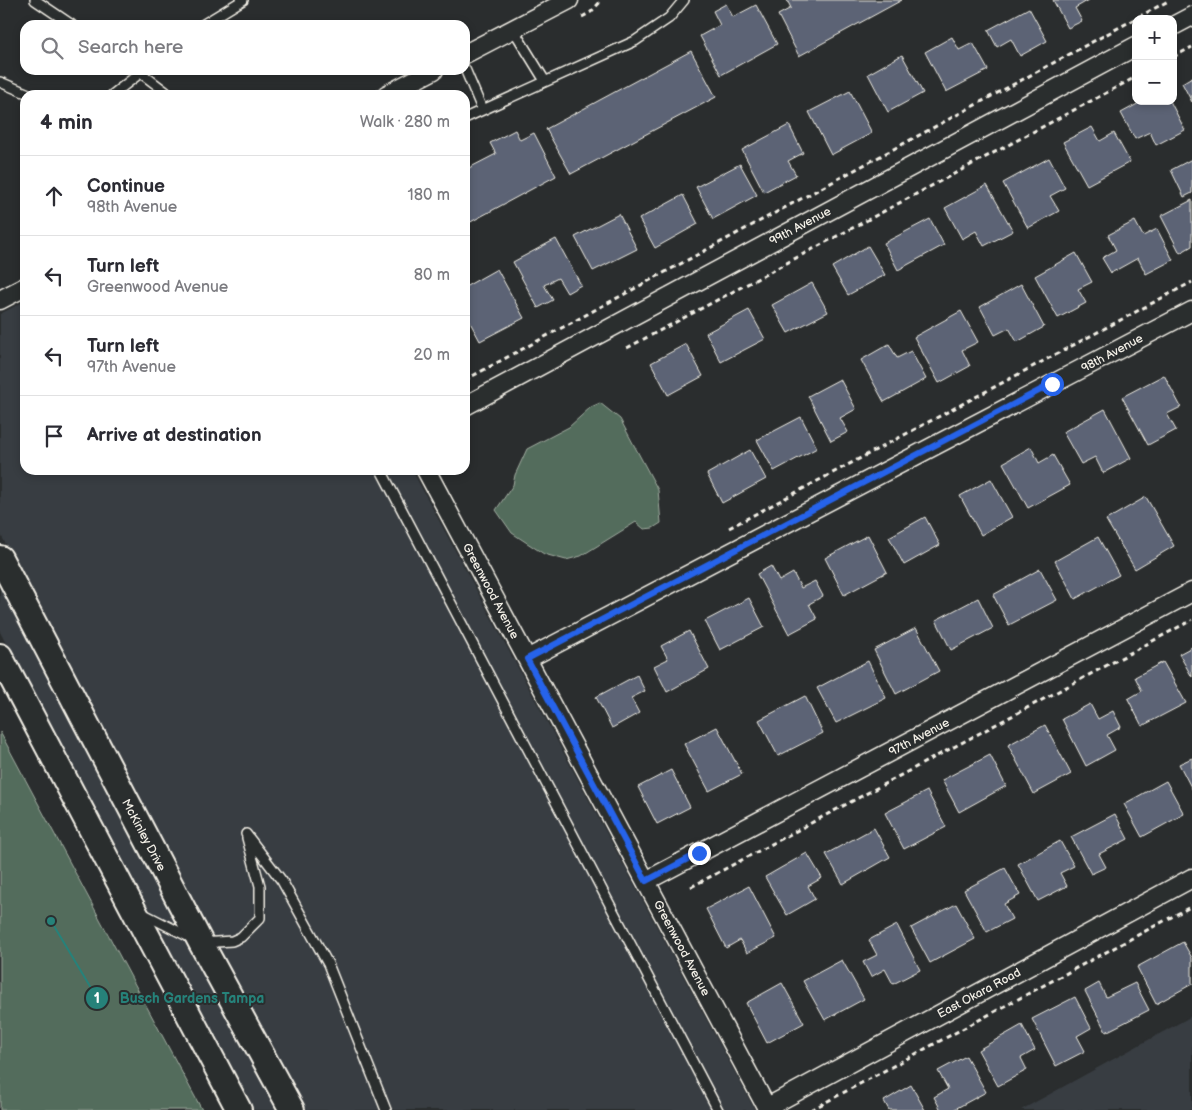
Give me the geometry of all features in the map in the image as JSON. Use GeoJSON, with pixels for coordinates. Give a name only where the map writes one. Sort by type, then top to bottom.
{"type":"FeatureCollection","features":[{"type":"Feature","properties":{"kind":"main road","name":"McKinley Drive"},"geometry":{"type":"LineString","coordinates":[[0,558],[201,943],[292,1110]]}},
{"type":"Feature","properties":{"kind":"main road"},"geometry":{"type":"LineString","coordinates":[[0,656],[239,1110]]}},
{"type":"Feature","properties":{"kind":"street"},"geometry":{"type":"LineString","coordinates":[[470,51],[569,0]]}},
{"type":"Feature","properties":{"kind":"street"},"geometry":{"type":"LineString","coordinates":[[1177,24],[1192,16]]}},
{"type":"Feature","properties":{"kind":"street","name":"99th Avenue"},"geometry":{"type":"LineString","coordinates":[[470,403],[1132,48]]}},
{"type":"Feature","properties":{"kind":"street"},"geometry":{"type":"LineString","coordinates":[[396,90],[424,75]]}},
{"type":"Feature","properties":{"kind":"street"},"geometry":{"type":"LineString","coordinates":[[0,300],[20,290]]}},
{"type":"Feature","properties":{"kind":"street","name":"98th Avenue"},"geometry":{"type":"LineString","coordinates":[[527,659],[1192,311]]}},
{"type":"Feature","properties":{"kind":"street","name":"Greenwood Avenue"},"geometry":{"type":"LineString","coordinates":[[429,475],[767,1109]]}},
{"type":"Feature","properties":{"kind":"street","name":"97th Avenue"},"geometry":{"type":"LineString","coordinates":[[646,881],[1192,592]]}},
{"type":"Feature","properties":{"kind":"street","name":"East Okara Road"},"geometry":{"type":"LineString","coordinates":[[767,1109],[1192,878]]}},
{"type":"Feature","properties":{"kind":"lane"},"geometry":{"type":"LineString","coordinates":[[35,0],[65,20]]}},
{"type":"Feature","properties":{"kind":"lane"},"geometry":{"type":"LineString","coordinates":[[210,20],[243,0]]}},
{"type":"Feature","properties":{"kind":"lane"},"geometry":{"type":"LineString","coordinates":[[470,116],[635,42],[669,18],[684,0]]}},
{"type":"Feature","properties":{"kind":"lane"},"geometry":{"type":"LineString","coordinates":[[513,29],[545,82]]}},
{"type":"Feature","properties":{"kind":"lane"},"geometry":{"type":"LineString","coordinates":[[118,90],[136,75]]}},
{"type":"Feature","properties":{"kind":"lane"},"geometry":{"type":"LineString","coordinates":[[146,75],[164,90]]}},
{"type":"Feature","properties":{"kind":"lane"},"geometry":{"type":"LineString","coordinates":[[467,75],[482,110]]}},
{"type":"Feature","properties":{"kind":"lane"},"geometry":{"type":"LineString","coordinates":[[0,82],[20,91]]}},
{"type":"Feature","properties":{"kind":"lane"},"geometry":{"type":"LineString","coordinates":[[384,475],[718,1110]]}},
{"type":"Feature","properties":{"kind":"lane"},"geometry":{"type":"LineString","coordinates":[[133,908],[201,943],[232,941],[241,938],[260,918],[260,886],[246,834],[282,880],[328,964],[386,1110]]}},
{"type":"Feature","properties":{"kind":"path"},"geometry":{"type":"LineString","coordinates":[[470,377],[1170,0]]}},
{"type":"Feature","properties":{"kind":"path"},"geometry":{"type":"LineString","coordinates":[[1177,55],[1192,47]]}},
{"type":"Feature","properties":{"kind":"path"},"geometry":{"type":"LineString","coordinates":[[627,348],[1132,79]]}},
{"type":"Feature","properties":{"kind":"path"},"geometry":{"type":"LineString","coordinates":[[729,528],[1192,282]]}},
{"type":"Feature","properties":{"kind":"path"},"geometry":{"type":"LineString","coordinates":[[691,887],[1192,620]]}},
{"type":"Feature","properties":{"kind":"path"},"geometry":{"type":"LineString","coordinates":[[811,1110],[1192,906]]}},
{"type":"Feature","properties":{"kind":"shaded area"},"geometry":{"type":"Polygon","coordinates":[[[20,304],[20,475],[415,475],[755,1110],[305,1110],[211,938],[0,533],[0,314],[20,304]]]}},
{"type":"Feature","properties":{"kind":"shaded area"},"geometry":{"type":"Polygon","coordinates":[[[0,583],[279,1110],[252,1110],[0,632],[0,583]]]}},
{"type":"Feature","properties":{"kind":"shaded area"},"geometry":{"type":"Polygon","coordinates":[[[1192,1016],[1192,1110],[1021,1110],[1192,1016]]]}},
{"type":"Feature","properties":{"kind":"green space"},"geometry":{"type":"Polygon","coordinates":[[[600,403],[620,419],[658,490],[661,523],[653,528],[644,529],[636,522],[581,556],[566,560],[544,554],[512,533],[496,510],[513,485],[515,475],[527,449],[569,427],[591,407],[600,403]]]}},
{"type":"Feature","properties":{"kind":"green space"},"geometry":{"type":"Polygon","coordinates":[[[0,732],[202,1110],[0,1110],[0,732]]]}},
{"type":"Feature","properties":{"kind":"building"},"geometry":{"type":"Polygon","coordinates":[[[787,0],[902,0],[799,56],[778,15],[791,8],[787,0]]]}},
{"type":"Feature","properties":{"kind":"building"},"geometry":{"type":"Polygon","coordinates":[[[1053,0],[1089,0],[1075,8],[1082,21],[1068,28],[1053,0]]]}},
{"type":"Feature","properties":{"kind":"building"},"geometry":{"type":"Polygon","coordinates":[[[726,4],[733,17],[756,5],[777,44],[721,75],[700,36],[720,25],[713,11],[726,4]]]}},
{"type":"Feature","properties":{"kind":"building"},"geometry":{"type":"Polygon","coordinates":[[[1029,8],[1047,41],[1020,56],[1011,39],[997,47],[988,30],[1029,8]]]}},
{"type":"Feature","properties":{"kind":"building"},"geometry":{"type":"Polygon","coordinates":[[[952,37],[959,50],[973,43],[988,70],[946,92],[925,52],[952,37]]]}},
{"type":"Feature","properties":{"kind":"building"},"geometry":{"type":"Polygon","coordinates":[[[691,51],[716,97],[571,174],[546,129],[691,51]]]}},
{"type":"Feature","properties":{"kind":"building"},"geometry":{"type":"Polygon","coordinates":[[[902,55],[923,93],[888,112],[868,74],[902,55]]]}},
{"type":"Feature","properties":{"kind":"building"},"geometry":{"type":"Polygon","coordinates":[[[1192,77],[1192,102],[1182,83],[1192,77]]]}},
{"type":"Feature","properties":{"kind":"building"},"geometry":{"type":"Polygon","coordinates":[[[850,91],[872,133],[831,155],[809,112],[850,91]]]}},
{"type":"Feature","properties":{"kind":"building"},"geometry":{"type":"Polygon","coordinates":[[[1136,105],[1172,105],[1185,130],[1156,145],[1150,132],[1135,139],[1121,113],[1136,105]]]}},
{"type":"Feature","properties":{"kind":"building"},"geometry":{"type":"Polygon","coordinates":[[[789,125],[803,153],[788,161],[796,175],[764,192],[742,150],[789,125]]]}},
{"type":"Feature","properties":{"kind":"building"},"geometry":{"type":"Polygon","coordinates":[[[1092,127],[1100,141],[1114,133],[1130,162],[1087,185],[1063,142],[1092,127]]]}},
{"type":"Feature","properties":{"kind":"building"},"geometry":{"type":"Polygon","coordinates":[[[515,130],[520,140],[534,133],[556,176],[470,222],[470,167],[496,154],[490,143],[515,130]]]}},
{"type":"Feature","properties":{"kind":"building"},"geometry":{"type":"Polygon","coordinates":[[[1049,158],[1065,188],[1050,196],[1059,211],[1028,228],[1003,183],[1049,158]]]}},
{"type":"Feature","properties":{"kind":"building"},"geometry":{"type":"Polygon","coordinates":[[[1192,159],[1192,193],[1184,197],[1171,170],[1192,159]]]}},
{"type":"Feature","properties":{"kind":"building"},"geometry":{"type":"Polygon","coordinates":[[[740,164],[757,195],[713,219],[696,187],[740,164]]]}},
{"type":"Feature","properties":{"kind":"building"},"geometry":{"type":"Polygon","coordinates":[[[987,185],[1013,231],[984,246],[976,231],[962,239],[945,208],[987,185]]]}},
{"type":"Feature","properties":{"kind":"building"},"geometry":{"type":"Polygon","coordinates":[[[683,195],[698,224],[655,248],[639,219],[683,195]]]}},
{"type":"Feature","properties":{"kind":"building"},"geometry":{"type":"Polygon","coordinates":[[[1192,200],[1192,246],[1180,253],[1161,216],[1192,200]]]}},
{"type":"Feature","properties":{"kind":"building"},"geometry":{"type":"Polygon","coordinates":[[[619,214],[637,249],[593,271],[575,237],[619,214]]]}},
{"type":"Feature","properties":{"kind":"building"},"geometry":{"type":"Polygon","coordinates":[[[930,219],[944,245],[898,270],[884,243],[930,219]]]}},
{"type":"Feature","properties":{"kind":"building"},"geometry":{"type":"Polygon","coordinates":[[[1135,221],[1143,236],[1157,229],[1173,260],[1146,274],[1138,258],[1111,273],[1102,258],[1116,250],[1108,235],[1135,221]]]}},
{"type":"Feature","properties":{"kind":"building"},"geometry":{"type":"Polygon","coordinates":[[[556,239],[581,285],[567,293],[558,278],[544,285],[553,300],[538,308],[513,262],[556,239]]]}},
{"type":"Feature","properties":{"kind":"building"},"geometry":{"type":"Polygon","coordinates":[[[868,246],[885,275],[848,295],[832,267],[868,246]]]}},
{"type":"Feature","properties":{"kind":"building"},"geometry":{"type":"Polygon","coordinates":[[[1076,253],[1092,282],[1078,289],[1086,303],[1058,318],[1035,276],[1076,253]]]}},
{"type":"Feature","properties":{"kind":"building"},"geometry":{"type":"Polygon","coordinates":[[[497,269],[524,318],[480,341],[470,322],[470,284],[497,269]]]}},
{"type":"Feature","properties":{"kind":"building"},"geometry":{"type":"Polygon","coordinates":[[[812,283],[828,312],[788,333],[772,305],[812,283]]]}},
{"type":"Feature","properties":{"kind":"building"},"geometry":{"type":"Polygon","coordinates":[[[1021,284],[1044,327],[1017,342],[1009,328],[995,335],[980,307],[1021,284]]]}},
{"type":"Feature","properties":{"kind":"building"},"geometry":{"type":"Polygon","coordinates":[[[749,310],[765,339],[721,362],[706,333],[749,310]]]}},
{"type":"Feature","properties":{"kind":"building"},"geometry":{"type":"Polygon","coordinates":[[[961,311],[978,342],[962,350],[970,366],[939,383],[914,337],[961,311]]]}},
{"type":"Feature","properties":{"kind":"building"},"geometry":{"type":"Polygon","coordinates":[[[686,344],[703,376],[668,395],[651,363],[686,344]]]}},
{"type":"Feature","properties":{"kind":"building"},"geometry":{"type":"Polygon","coordinates":[[[889,344],[897,358],[911,351],[926,379],[884,402],[861,360],[889,344]]]}},
{"type":"Feature","properties":{"kind":"building"},"geometry":{"type":"Polygon","coordinates":[[[1164,375],[1181,407],[1167,414],[1176,430],[1148,445],[1122,397],[1164,375]]]}},
{"type":"Feature","properties":{"kind":"building"},"geometry":{"type":"Polygon","coordinates":[[[840,379],[856,409],[840,418],[848,432],[831,441],[808,396],[840,379]]]}},
{"type":"Feature","properties":{"kind":"building"},"geometry":{"type":"Polygon","coordinates":[[[1105,409],[1131,458],[1103,473],[1095,457],[1081,464],[1063,432],[1105,409]]]}},
{"type":"Feature","properties":{"kind":"building"},"geometry":{"type":"Polygon","coordinates":[[[801,417],[817,448],[774,471],[757,440],[801,417]]]}},
{"type":"Feature","properties":{"kind":"building"},"geometry":{"type":"Polygon","coordinates":[[[1031,447],[1039,463],[1053,455],[1070,485],[1028,508],[1003,463],[1031,447]]]}},
{"type":"Feature","properties":{"kind":"building"},"geometry":{"type":"Polygon","coordinates":[[[750,450],[766,479],[722,503],[707,474],[750,450]]]}},
{"type":"Feature","properties":{"kind":"building"},"geometry":{"type":"Polygon","coordinates":[[[991,479],[1012,517],[981,535],[960,496],[991,479]]]}},
{"type":"Feature","properties":{"kind":"building"},"geometry":{"type":"Polygon","coordinates":[[[1146,497],[1174,546],[1135,569],[1106,520],[1146,497]]]}},
{"type":"Feature","properties":{"kind":"building"},"geometry":{"type":"Polygon","coordinates":[[[925,517],[940,545],[904,565],[889,537],[925,517]]]}},
{"type":"Feature","properties":{"kind":"building"},"geometry":{"type":"Polygon","coordinates":[[[868,535],[887,572],[844,595],[825,558],[868,535]]]}},
{"type":"Feature","properties":{"kind":"building"},"geometry":{"type":"Polygon","coordinates":[[[1098,537],[1119,575],[1075,599],[1055,561],[1098,537]]]}},
{"type":"Feature","properties":{"kind":"building"},"geometry":{"type":"Polygon","coordinates":[[[771,566],[779,581],[793,573],[801,588],[815,581],[823,596],[809,604],[817,619],[789,634],[757,574],[771,566]]]}},
{"type":"Feature","properties":{"kind":"building"},"geometry":{"type":"Polygon","coordinates":[[[1040,569],[1057,600],[1009,625],[993,595],[1040,569]]]}},
{"type":"Feature","properties":{"kind":"building"},"geometry":{"type":"Polygon","coordinates":[[[749,598],[764,627],[720,650],[705,621],[749,598]]]}},
{"type":"Feature","properties":{"kind":"building"},"geometry":{"type":"Polygon","coordinates":[[[978,598],[993,628],[951,650],[936,620],[978,598]]]}},
{"type":"Feature","properties":{"kind":"building"},"geometry":{"type":"Polygon","coordinates":[[[916,628],[939,671],[896,694],[874,650],[916,628]]]}},
{"type":"Feature","properties":{"kind":"building"},"geometry":{"type":"Polygon","coordinates":[[[689,631],[709,669],[667,692],[654,666],[668,659],[661,646],[689,631]]]}},
{"type":"Feature","properties":{"kind":"building"},"geometry":{"type":"Polygon","coordinates":[[[1192,647],[1192,677],[1179,654],[1192,647]]]}},
{"type":"Feature","properties":{"kind":"building"},"geometry":{"type":"Polygon","coordinates":[[[868,661],[886,698],[836,723],[817,688],[868,661]]]}},
{"type":"Feature","properties":{"kind":"building"},"geometry":{"type":"Polygon","coordinates":[[[1163,662],[1186,703],[1142,726],[1128,699],[1142,691],[1135,677],[1163,662]]]}},
{"type":"Feature","properties":{"kind":"building"},"geometry":{"type":"Polygon","coordinates":[[[637,675],[645,691],[631,698],[639,713],[612,728],[596,697],[637,675]]]}},
{"type":"Feature","properties":{"kind":"building"},"geometry":{"type":"Polygon","coordinates":[[[805,696],[823,733],[778,756],[759,720],[805,696]]]}},
{"type":"Feature","properties":{"kind":"building"},"geometry":{"type":"Polygon","coordinates":[[[1090,704],[1098,719],[1113,711],[1121,727],[1107,735],[1115,750],[1086,766],[1062,719],[1090,704]]]}},
{"type":"Feature","properties":{"kind":"building"},"geometry":{"type":"Polygon","coordinates":[[[1045,725],[1071,774],[1034,794],[1008,745],[1045,725]]]}},
{"type":"Feature","properties":{"kind":"building"},"geometry":{"type":"Polygon","coordinates":[[[717,727],[742,774],[709,791],[684,744],[717,727]]]}},
{"type":"Feature","properties":{"kind":"building"},"geometry":{"type":"Polygon","coordinates":[[[990,755],[1006,786],[959,812],[942,780],[990,755]]]}},
{"type":"Feature","properties":{"kind":"building"},"geometry":{"type":"Polygon","coordinates":[[[1192,758],[1192,789],[1179,764],[1192,758]]]}},
{"type":"Feature","properties":{"kind":"building"},"geometry":{"type":"Polygon","coordinates":[[[671,770],[690,807],[657,824],[638,787],[671,770]]]}},
{"type":"Feature","properties":{"kind":"building"},"geometry":{"type":"Polygon","coordinates":[[[1166,781],[1184,814],[1142,837],[1124,804],[1166,781]]]}},
{"type":"Feature","properties":{"kind":"building"},"geometry":{"type":"Polygon","coordinates":[[[927,791],[946,827],[904,849],[885,813],[927,791]]]}},
{"type":"Feature","properties":{"kind":"building"},"geometry":{"type":"Polygon","coordinates":[[[1115,814],[1128,839],[1099,854],[1106,867],[1091,874],[1071,837],[1115,814]]]}},
{"type":"Feature","properties":{"kind":"building"},"geometry":{"type":"Polygon","coordinates":[[[874,828],[890,857],[843,884],[826,854],[874,828]]]}},
{"type":"Feature","properties":{"kind":"building"},"geometry":{"type":"Polygon","coordinates":[[[1060,841],[1074,866],[1060,873],[1067,886],[1038,901],[1018,864],[1060,841]]]}},
{"type":"Feature","properties":{"kind":"building"},"geometry":{"type":"Polygon","coordinates":[[[807,853],[822,878],[808,886],[815,899],[787,915],[765,877],[807,853]]]}},
{"type":"Feature","properties":{"kind":"building"},"geometry":{"type":"Polygon","coordinates":[[[1005,868],[1020,895],[1004,904],[1012,919],[987,932],[964,890],[1005,868]]]}},
{"type":"Feature","properties":{"kind":"building"},"geometry":{"type":"Polygon","coordinates":[[[749,886],[776,938],[747,953],[740,940],[726,948],[706,909],[749,886]]]}},
{"type":"Feature","properties":{"kind":"building"},"geometry":{"type":"Polygon","coordinates":[[[956,904],[975,939],[930,963],[911,928],[956,904]]]}},
{"type":"Feature","properties":{"kind":"building"},"geometry":{"type":"Polygon","coordinates":[[[897,925],[920,970],[893,984],[885,969],[871,977],[863,962],[877,955],[869,940],[897,925]]]}},
{"type":"Feature","properties":{"kind":"building"},"geometry":{"type":"Polygon","coordinates":[[[1183,942],[1192,958],[1192,984],[1156,1004],[1137,967],[1183,942]]]}},
{"type":"Feature","properties":{"kind":"building"},"geometry":{"type":"Polygon","coordinates":[[[842,960],[864,999],[825,1020],[803,981],[842,960]]]}},
{"type":"Feature","properties":{"kind":"building"},"geometry":{"type":"Polygon","coordinates":[[[782,983],[804,1023],[767,1043],[746,1003],[782,983]]]}},
{"type":"Feature","properties":{"kind":"building"},"geometry":{"type":"Polygon","coordinates":[[[1099,983],[1106,997],[1135,983],[1149,1010],[1106,1032],[1085,991],[1099,983]]]}},
{"type":"Feature","properties":{"kind":"building"},"geometry":{"type":"Polygon","coordinates":[[[1075,997],[1091,1028],[1077,1036],[1085,1051],[1056,1066],[1032,1019],[1075,997]]]}},
{"type":"Feature","properties":{"kind":"building"},"geometry":{"type":"Polygon","coordinates":[[[1022,1025],[1035,1050],[1021,1058],[1027,1070],[998,1086],[978,1050],[1022,1025]]]}},
{"type":"Feature","properties":{"kind":"building"},"geometry":{"type":"Polygon","coordinates":[[[966,1056],[986,1092],[953,1110],[941,1110],[934,1097],[948,1089],[938,1071],[966,1056]]]}},
{"type":"Feature","properties":{"kind":"building"},"geometry":{"type":"Polygon","coordinates":[[[911,1085],[925,1110],[889,1110],[884,1101],[911,1085]]]}},
{"type":"Feature","properties":{"kind":"place","name":"Busch Gardens Tampa"},"geometry":{"type":"Point","coordinates":[51,921]}},
{"type":"Feature","properties":{"kind":"route"},"geometry":{"type":"LineString","coordinates":[[699,853],[646,881],[527,659],[1052,384]]}}]}
